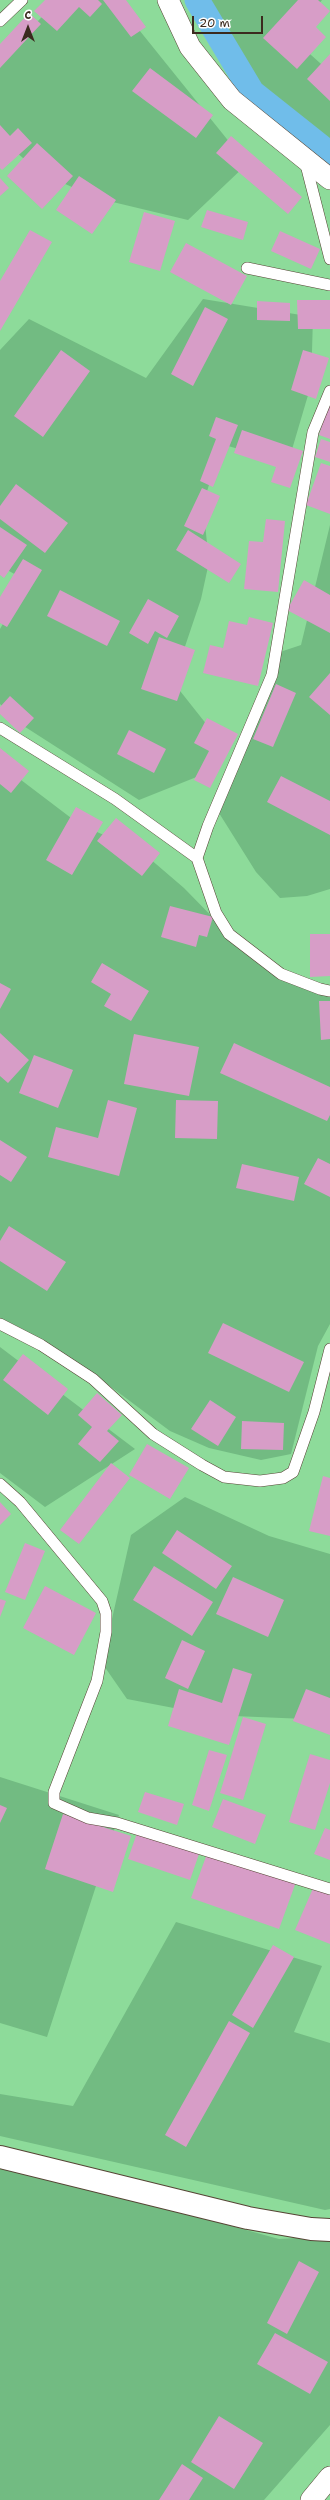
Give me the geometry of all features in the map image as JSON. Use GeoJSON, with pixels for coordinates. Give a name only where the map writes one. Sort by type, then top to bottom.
{"type":"FeatureCollection","features":[{"type":"Feature","properties":{"kind":"street"},"geometry":{"type":"LineString","coordinates":[[168,0],[190,46],[232,100],[330,179]]}},
{"type":"Feature","properties":{"kind":"street"},"geometry":{"type":"LineString","coordinates":[[0,2157],[248,2218],[311,2229],[330,2230]]}},
{"type":"Feature","properties":{"kind":"street"},"geometry":{"type":"LineString","coordinates":[[312,2500],[330,2477]]}},
{"type":"Feature","properties":{"kind":"lane"},"geometry":{"type":"LineString","coordinates":[[0,21],[22,0]]}},
{"type":"Feature","properties":{"kind":"lane"},"geometry":{"type":"LineString","coordinates":[[304,158],[330,259]]}},
{"type":"Feature","properties":{"kind":"lane"},"geometry":{"type":"LineString","coordinates":[[247,268],[330,285]]}},
{"type":"Feature","properties":{"kind":"lane"},"geometry":{"type":"LineString","coordinates":[[330,391],[313,432],[272,675],[208,826],[198,858],[216,913],[230,934],[281,974],[320,989],[330,990]]}},
{"type":"Feature","properties":{"kind":"lane"},"geometry":{"type":"LineString","coordinates":[[0,728],[115,799],[198,858]]}},
{"type":"Feature","properties":{"kind":"lane"},"geometry":{"type":"LineString","coordinates":[[0,1324],[41,1345],[94,1379],[153,1434],[202,1465],[224,1477],[260,1481],[283,1478],[294,1472],[314,1412],[330,1349]]}},
{"type":"Feature","properties":{"kind":"lane"},"geometry":{"type":"LineString","coordinates":[[0,1484],[20,1502],[102,1601],[106,1613],[106,1632],[97,1681],[54,1792],[54,1802],[88,1818],[125,1825],[330,1889]]}},
{"type":"Feature","properties":{"kind":"green space"},"geometry":{"type":"Polygon","coordinates":[[[0,0],[330,0],[330,2500],[0,2500],[0,0]]]}},
{"type":"Feature","properties":{"kind":"green space"},"geometry":{"type":"Polygon","coordinates":[[[58,0],[115,0],[247,164],[188,220],[96,198],[39,172],[0,138],[0,61],[58,0]]]}},
{"type":"Feature","properties":{"kind":"green space"},"geometry":{"type":"Polygon","coordinates":[[[197,0],[322,0],[291,37],[330,72],[330,154],[252,92],[197,0]]]}},
{"type":"Feature","properties":{"kind":"green space"},"geometry":{"type":"Polygon","coordinates":[[[203,299],[313,317],[311,385],[288,463],[221,444],[203,505],[209,562],[201,599],[173,682],[211,730],[209,772],[139,800],[19,723],[0,704],[0,629],[27,581],[0,566],[0,350],[29,319],[146,378],[203,299]]]}},
{"type":"Feature","properties":{"kind":"green space"},"geometry":{"type":"Polygon","coordinates":[[[330,525],[330,889],[307,896],[280,898],[256,872],[214,805],[244,749],[274,654],[301,645],[330,525]]]}},
{"type":"Feature","properties":{"kind":"green space"},"geometry":{"type":"Polygon","coordinates":[[[0,764],[79,824],[142,852],[184,888],[229,934],[295,978],[330,986],[330,1324],[318,1346],[291,1454],[261,1460],[209,1448],[170,1431],[91,1372],[0,1328],[0,764]]]}},
{"type":"Feature","properties":{"kind":"green space"},"geometry":{"type":"Polygon","coordinates":[[[0,1347],[135,1449],[45,1507],[0,1473],[0,1347]]]}},
{"type":"Feature","properties":{"kind":"green space"},"geometry":{"type":"Polygon","coordinates":[[[185,1497],[269,1536],[330,1554],[330,1720],[210,1715],[127,1699],[102,1663],[131,1535],[185,1497]]]}},
{"type":"Feature","properties":{"kind":"green space"},"geometry":{"type":"Polygon","coordinates":[[[0,1777],[119,1815],[47,2037],[0,2023],[0,1777]]]}},
{"type":"Feature","properties":{"kind":"green space"},"geometry":{"type":"Polygon","coordinates":[[[176,1922],[322,1966],[294,2032],[330,2043],[330,2209],[325,2210],[0,2136],[0,2094],[73,2106],[176,1922]]]}},
{"type":"Feature","properties":{"kind":"green space"},"geometry":{"type":"Polygon","coordinates":[[[0,2163],[279,2239],[330,2236],[330,2425],[264,2500],[0,2500],[0,2163]]]}},
{"type":"Feature","properties":{"kind":"building"},"geometry":{"type":"Polygon","coordinates":[[[45,0],[98,0],[102,4],[90,17],[79,7],[57,31],[34,11],[45,0]]]}},
{"type":"Feature","properties":{"kind":"building"},"geometry":{"type":"Polygon","coordinates":[[[103,0],[126,0],[146,27],[131,37],[103,0]]]}},
{"type":"Feature","properties":{"kind":"building"},"geometry":{"type":"Polygon","coordinates":[[[298,0],[318,0],[330,11],[316,27],[326,37],[297,69],[263,38],[298,0]]]}},
{"type":"Feature","properties":{"kind":"building"},"geometry":{"type":"Polygon","coordinates":[[[29,13],[41,24],[0,68],[0,44],[29,13]]]}},
{"type":"Feature","properties":{"kind":"building"},"geometry":{"type":"Polygon","coordinates":[[[330,54],[330,101],[307,79],[330,54]]]}},
{"type":"Feature","properties":{"kind":"building"},"geometry":{"type":"Polygon","coordinates":[[[150,68],[213,115],[196,138],[132,91],[150,68]]]}},
{"type":"Feature","properties":{"kind":"building"},"geometry":{"type":"Polygon","coordinates":[[[0,125],[10,136],[18,128],[32,143],[2,170],[0,168],[0,125]]]}},
{"type":"Feature","properties":{"kind":"building"},"geometry":{"type":"Polygon","coordinates":[[[231,136],[302,197],[288,214],[216,153],[231,136]]]}},
{"type":"Feature","properties":{"kind":"building"},"geometry":{"type":"Polygon","coordinates":[[[37,143],[73,176],[42,209],[7,176],[37,143]]]}},
{"type":"Feature","properties":{"kind":"building"},"geometry":{"type":"Polygon","coordinates":[[[79,176],[116,200],[92,234],[56,210],[79,176]]]}},
{"type":"Feature","properties":{"kind":"building"},"geometry":{"type":"Polygon","coordinates":[[[0,178],[9,188],[0,196],[0,178]]]}},
{"type":"Feature","properties":{"kind":"building"},"geometry":{"type":"Polygon","coordinates":[[[207,210],[248,222],[243,240],[201,227],[207,210]]]}},
{"type":"Feature","properties":{"kind":"building"},"geometry":{"type":"Polygon","coordinates":[[[144,212],[175,221],[160,271],[129,262],[144,212]]]}},
{"type":"Feature","properties":{"kind":"building"},"geometry":{"type":"Polygon","coordinates":[[[30,230],[52,242],[0,331],[0,281],[30,230]]]}},
{"type":"Feature","properties":{"kind":"building"},"geometry":{"type":"Polygon","coordinates":[[[280,231],[320,249],[311,269],[271,251],[280,231]]]}},
{"type":"Feature","properties":{"kind":"building"},"geometry":{"type":"Polygon","coordinates":[[[186,243],[247,276],[231,305],[170,272],[186,243]]]}},
{"type":"Feature","properties":{"kind":"building"},"geometry":{"type":"Polygon","coordinates":[[[297,300],[330,300],[330,329],[298,329],[297,300]]]}},
{"type":"Feature","properties":{"kind":"building"},"geometry":{"type":"Polygon","coordinates":[[[257,301],[290,303],[290,321],[257,320],[257,301]]]}},
{"type":"Feature","properties":{"kind":"building"},"geometry":{"type":"Polygon","coordinates":[[[205,307],[228,319],[193,386],[171,374],[205,307]]]}},
{"type":"Feature","properties":{"kind":"building"},"geometry":{"type":"Polygon","coordinates":[[[61,350],[90,371],[43,437],[14,416],[61,350]]]}},
{"type":"Feature","properties":{"kind":"building"},"geometry":{"type":"Polygon","coordinates":[[[303,350],[329,358],[316,399],[291,390],[303,350]]]}},
{"type":"Feature","properties":{"kind":"building"},"geometry":{"type":"Polygon","coordinates":[[[330,400],[330,439],[319,435],[330,400]]]}},
{"type":"Feature","properties":{"kind":"building"},"geometry":{"type":"Polygon","coordinates":[[[216,417],[238,425],[213,487],[200,481],[216,439],[209,436],[216,417]]]}},
{"type":"Feature","properties":{"kind":"building"},"geometry":{"type":"Polygon","coordinates":[[[242,430],[303,451],[290,488],[271,482],[276,467],[234,453],[242,430]]]}},
{"type":"Feature","properties":{"kind":"building"},"geometry":{"type":"Polygon","coordinates":[[[321,439],[330,442],[330,462],[315,457],[321,439]]]}},
{"type":"Feature","properties":{"kind":"building"},"geometry":{"type":"Polygon","coordinates":[[[321,463],[330,466],[330,514],[306,505],[321,463]]]}},
{"type":"Feature","properties":{"kind":"building"},"geometry":{"type":"Polygon","coordinates":[[[16,484],[68,523],[45,553],[0,519],[0,506],[16,484]]]}},
{"type":"Feature","properties":{"kind":"building"},"geometry":{"type":"Polygon","coordinates":[[[202,488],[220,496],[203,535],[184,526],[202,488]]]}},
{"type":"Feature","properties":{"kind":"building"},"geometry":{"type":"Polygon","coordinates":[[[266,519],[285,521],[278,592],[244,589],[249,541],[263,542],[266,519]]]}},
{"type":"Feature","properties":{"kind":"building"},"geometry":{"type":"Polygon","coordinates":[[[0,527],[27,545],[4,578],[0,575],[0,527]]]}},
{"type":"Feature","properties":{"kind":"building"},"geometry":{"type":"Polygon","coordinates":[[[188,530],[241,564],[229,583],[176,550],[188,530]]]}},
{"type":"Feature","properties":{"kind":"building"},"geometry":{"type":"Polygon","coordinates":[[[23,559],[42,570],[7,627],[0,623],[0,597],[23,559]]]}},
{"type":"Feature","properties":{"kind":"building"},"geometry":{"type":"Polygon","coordinates":[[[304,580],[330,595],[330,633],[287,610],[304,580]]]}},
{"type":"Feature","properties":{"kind":"building"},"geometry":{"type":"Polygon","coordinates":[[[60,590],[120,621],[107,646],[47,616],[60,590]]]}},
{"type":"Feature","properties":{"kind":"building"},"geometry":{"type":"Polygon","coordinates":[[[148,599],[179,616],[167,638],[155,631],[148,644],[129,633],[148,599]]]}},
{"type":"Feature","properties":{"kind":"building"},"geometry":{"type":"Polygon","coordinates":[[[249,617],[273,623],[258,686],[203,673],[210,645],[223,648],[229,621],[247,625],[249,617]]]}},
{"type":"Feature","properties":{"kind":"building"},"geometry":{"type":"Polygon","coordinates":[[[159,637],[195,650],[177,701],[141,689],[159,637]]]}},
{"type":"Feature","properties":{"kind":"building"},"geometry":{"type":"Polygon","coordinates":[[[330,673],[330,715],[309,697],[330,673]]]}},
{"type":"Feature","properties":{"kind":"building"},"geometry":{"type":"Polygon","coordinates":[[[276,684],[296,693],[273,747],[253,739],[276,684]]]}},
{"type":"Feature","properties":{"kind":"building"},"geometry":{"type":"Polygon","coordinates":[[[10,696],[34,718],[20,733],[0,714],[0,707],[10,696]]]}},
{"type":"Feature","properties":{"kind":"building"},"geometry":{"type":"Polygon","coordinates":[[[207,718],[238,734],[210,788],[194,780],[209,751],[194,743],[207,718]]]}},
{"type":"Feature","properties":{"kind":"building"},"geometry":{"type":"Polygon","coordinates":[[[129,730],[166,749],[154,773],[117,754],[129,730]]]}},
{"type":"Feature","properties":{"kind":"building"},"geometry":{"type":"Polygon","coordinates":[[[0,748],[29,771],[11,793],[0,784],[0,748]]]}},
{"type":"Feature","properties":{"kind":"building"},"geometry":{"type":"Polygon","coordinates":[[[281,776],[330,801],[330,835],[267,802],[281,776]]]}},
{"type":"Feature","properties":{"kind":"building"},"geometry":{"type":"Polygon","coordinates":[[[76,807],[103,822],[72,875],[46,860],[76,807]]]}},
{"type":"Feature","properties":{"kind":"building"},"geometry":{"type":"Polygon","coordinates":[[[116,818],[160,853],[142,876],[97,841],[116,818]]]}},
{"type":"Feature","properties":{"kind":"building"},"geometry":{"type":"Polygon","coordinates":[[[170,906],[213,917],[207,937],[199,935],[196,947],[161,937],[170,906]]]}},
{"type":"Feature","properties":{"kind":"building"},"geometry":{"type":"Polygon","coordinates":[[[310,934],[330,934],[330,976],[310,977],[310,934]]]}},
{"type":"Feature","properties":{"kind":"building"},"geometry":{"type":"Polygon","coordinates":[[[102,963],[149,991],[131,1021],[104,1006],[111,994],[91,982],[102,963]]]}},
{"type":"Feature","properties":{"kind":"building"},"geometry":{"type":"Polygon","coordinates":[[[0,983],[11,989],[0,1009],[0,983]]]}},
{"type":"Feature","properties":{"kind":"building"},"geometry":{"type":"Polygon","coordinates":[[[319,1001],[330,1001],[330,1039],[321,1040],[319,1001]]]}},
{"type":"Feature","properties":{"kind":"building"},"geometry":{"type":"Polygon","coordinates":[[[0,1033],[29,1060],[8,1083],[0,1076],[0,1033]]]}},
{"type":"Feature","properties":{"kind":"building"},"geometry":{"type":"Polygon","coordinates":[[[134,1034],[199,1047],[189,1096],[124,1084],[134,1034]]]}},
{"type":"Feature","properties":{"kind":"building"},"geometry":{"type":"Polygon","coordinates":[[[234,1043],[330,1087],[330,1115],[327,1121],[220,1073],[234,1043]]]}},
{"type":"Feature","properties":{"kind":"building"},"geometry":{"type":"Polygon","coordinates":[[[34,1055],[73,1070],[58,1108],[19,1093],[34,1055]]]}},
{"type":"Feature","properties":{"kind":"building"},"geometry":{"type":"Polygon","coordinates":[[[108,1100],[137,1108],[119,1176],[48,1157],[56,1127],[98,1138],[108,1100]]]}},
{"type":"Feature","properties":{"kind":"building"},"geometry":{"type":"Polygon","coordinates":[[[176,1100],[218,1101],[217,1139],[175,1138],[176,1100]]]}},
{"type":"Feature","properties":{"kind":"building"},"geometry":{"type":"Polygon","coordinates":[[[0,1140],[27,1157],[11,1182],[0,1175],[0,1140]]]}},
{"type":"Feature","properties":{"kind":"building"},"geometry":{"type":"Polygon","coordinates":[[[318,1158],[330,1164],[330,1197],[304,1184],[318,1158]]]}},
{"type":"Feature","properties":{"kind":"building"},"geometry":{"type":"Polygon","coordinates":[[[242,1164],[299,1177],[294,1201],[236,1188],[242,1164]]]}},
{"type":"Feature","properties":{"kind":"building"},"geometry":{"type":"Polygon","coordinates":[[[9,1226],[66,1262],[47,1291],[0,1261],[0,1241],[9,1226]]]}},
{"type":"Feature","properties":{"kind":"building"},"geometry":{"type":"Polygon","coordinates":[[[223,1323],[304,1362],[289,1392],[208,1353],[223,1323]]]}},
{"type":"Feature","properties":{"kind":"building"},"geometry":{"type":"Polygon","coordinates":[[[23,1354],[68,1389],[48,1415],[3,1380],[23,1354]]]}},
{"type":"Feature","properties":{"kind":"building"},"geometry":{"type":"Polygon","coordinates":[[[97,1393],[122,1415],[107,1431],[119,1441],[100,1462],[78,1444],[92,1427],[78,1415],[97,1393]]]}},
{"type":"Feature","properties":{"kind":"building"},"geometry":{"type":"Polygon","coordinates":[[[210,1400],[236,1417],[218,1446],[191,1429],[210,1400]]]}},
{"type":"Feature","properties":{"kind":"building"},"geometry":{"type":"Polygon","coordinates":[[[242,1421],[284,1423],[283,1450],[241,1449],[242,1421]]]}},
{"type":"Feature","properties":{"kind":"building"},"geometry":{"type":"Polygon","coordinates":[[[147,1444],[189,1468],[170,1499],[129,1475],[147,1444]]]}},
{"type":"Feature","properties":{"kind":"building"},"geometry":{"type":"Polygon","coordinates":[[[111,1463],[130,1478],[79,1544],[60,1530],[111,1463]]]}},
{"type":"Feature","properties":{"kind":"building"},"geometry":{"type":"Polygon","coordinates":[[[323,1476],[330,1478],[330,1536],[309,1531],[323,1476]]]}},
{"type":"Feature","properties":{"kind":"building"},"geometry":{"type":"Polygon","coordinates":[[[0,1502],[11,1514],[0,1525],[0,1502]]]}},
{"type":"Feature","properties":{"kind":"building"},"geometry":{"type":"Polygon","coordinates":[[[177,1530],[232,1566],[216,1589],[162,1553],[177,1530]]]}},
{"type":"Feature","properties":{"kind":"building"},"geometry":{"type":"Polygon","coordinates":[[[25,1543],[45,1551],[25,1600],[5,1592],[25,1543]]]}},
{"type":"Feature","properties":{"kind":"building"},"geometry":{"type":"Polygon","coordinates":[[[154,1566],[213,1602],[192,1636],[133,1600],[154,1566]]]}},
{"type":"Feature","properties":{"kind":"building"},"geometry":{"type":"Polygon","coordinates":[[[233,1577],[284,1600],[268,1637],[216,1614],[233,1577]]]}},
{"type":"Feature","properties":{"kind":"building"},"geometry":{"type":"Polygon","coordinates":[[[45,1586],[96,1613],[74,1655],[23,1628],[45,1586]]]}},
{"type":"Feature","properties":{"kind":"building"},"geometry":{"type":"Polygon","coordinates":[[[0,1599],[6,1601],[0,1617],[0,1599]]]}},
{"type":"Feature","properties":{"kind":"building"},"geometry":{"type":"Polygon","coordinates":[[[182,1640],[205,1651],[188,1689],[165,1678],[182,1640]]]}},
{"type":"Feature","properties":{"kind":"building"},"geometry":{"type":"Polygon","coordinates":[[[233,1668],[252,1674],[229,1745],[168,1726],[179,1689],[222,1703],[233,1668]]]}},
{"type":"Feature","properties":{"kind":"building"},"geometry":{"type":"Polygon","coordinates":[[[306,1689],[330,1698],[330,1735],[293,1721],[306,1689]]]}},
{"type":"Feature","properties":{"kind":"building"},"geometry":{"type":"Polygon","coordinates":[[[243,1717],[266,1724],[243,1800],[220,1793],[243,1717]]]}},
{"type":"Feature","properties":{"kind":"building"},"geometry":{"type":"Polygon","coordinates":[[[209,1750],[227,1755],[209,1811],[192,1805],[209,1750]]]}},
{"type":"Feature","properties":{"kind":"building"},"geometry":{"type":"Polygon","coordinates":[[[310,1754],[330,1760],[330,1783],[315,1830],[289,1822],[310,1754]]]}},
{"type":"Feature","properties":{"kind":"building"},"geometry":{"type":"Polygon","coordinates":[[[145,1792],[184,1804],[177,1825],[138,1812],[145,1792]]]}},
{"type":"Feature","properties":{"kind":"building"},"geometry":{"type":"Polygon","coordinates":[[[223,1799],[266,1815],[255,1844],[212,1827],[223,1799]]]}},
{"type":"Feature","properties":{"kind":"building"},"geometry":{"type":"Polygon","coordinates":[[[0,1805],[7,1808],[0,1823],[0,1805]]]}},
{"type":"Feature","properties":{"kind":"building"},"geometry":{"type":"Polygon","coordinates":[[[63,1814],[131,1836],[113,1892],[45,1869],[63,1814]]]}},
{"type":"Feature","properties":{"kind":"building"},"geometry":{"type":"Polygon","coordinates":[[[325,1828],[330,1830],[330,1860],[314,1854],[325,1828]]]}},
{"type":"Feature","properties":{"kind":"building"},"geometry":{"type":"Polygon","coordinates":[[[137,1833],[199,1854],[190,1880],[128,1859],[137,1833]]]}},
{"type":"Feature","properties":{"kind":"building"},"geometry":{"type":"Polygon","coordinates":[[[208,1851],[296,1882],[279,1929],[191,1898],[208,1851]]]}},
{"type":"Feature","properties":{"kind":"building"},"geometry":{"type":"Polygon","coordinates":[[[314,1886],[330,1893],[330,1944],[295,1930],[314,1886]]]}},
{"type":"Feature","properties":{"kind":"building"},"geometry":{"type":"Polygon","coordinates":[[[273,1945],[294,1957],[253,2028],[232,2015],[273,1945]]]}},
{"type":"Feature","properties":{"kind":"building"},"geometry":{"type":"Polygon","coordinates":[[[229,2021],[250,2033],[186,2147],[165,2135],[229,2021]]]}},
{"type":"Feature","properties":{"kind":"building"},"geometry":{"type":"Polygon","coordinates":[[[299,2261],[319,2272],[287,2334],[267,2323],[299,2261]]]}},
{"type":"Feature","properties":{"kind":"building"},"geometry":{"type":"Polygon","coordinates":[[[275,2333],[328,2362],[310,2394],[257,2364],[275,2333]]]}},
{"type":"Feature","properties":{"kind":"building"},"geometry":{"type":"Polygon","coordinates":[[[219,2416],[263,2443],[234,2489],[191,2462],[219,2416]]]}},
{"type":"Feature","properties":{"kind":"building"},"geometry":{"type":"Polygon","coordinates":[[[182,2464],[203,2478],[189,2500],[159,2500],[182,2464]]]}},
{"type":"Feature","properties":{"kind":"waterway"},"geometry":{"type":"LineString","coordinates":[[197,0],[252,92],[330,154]]}}]}
